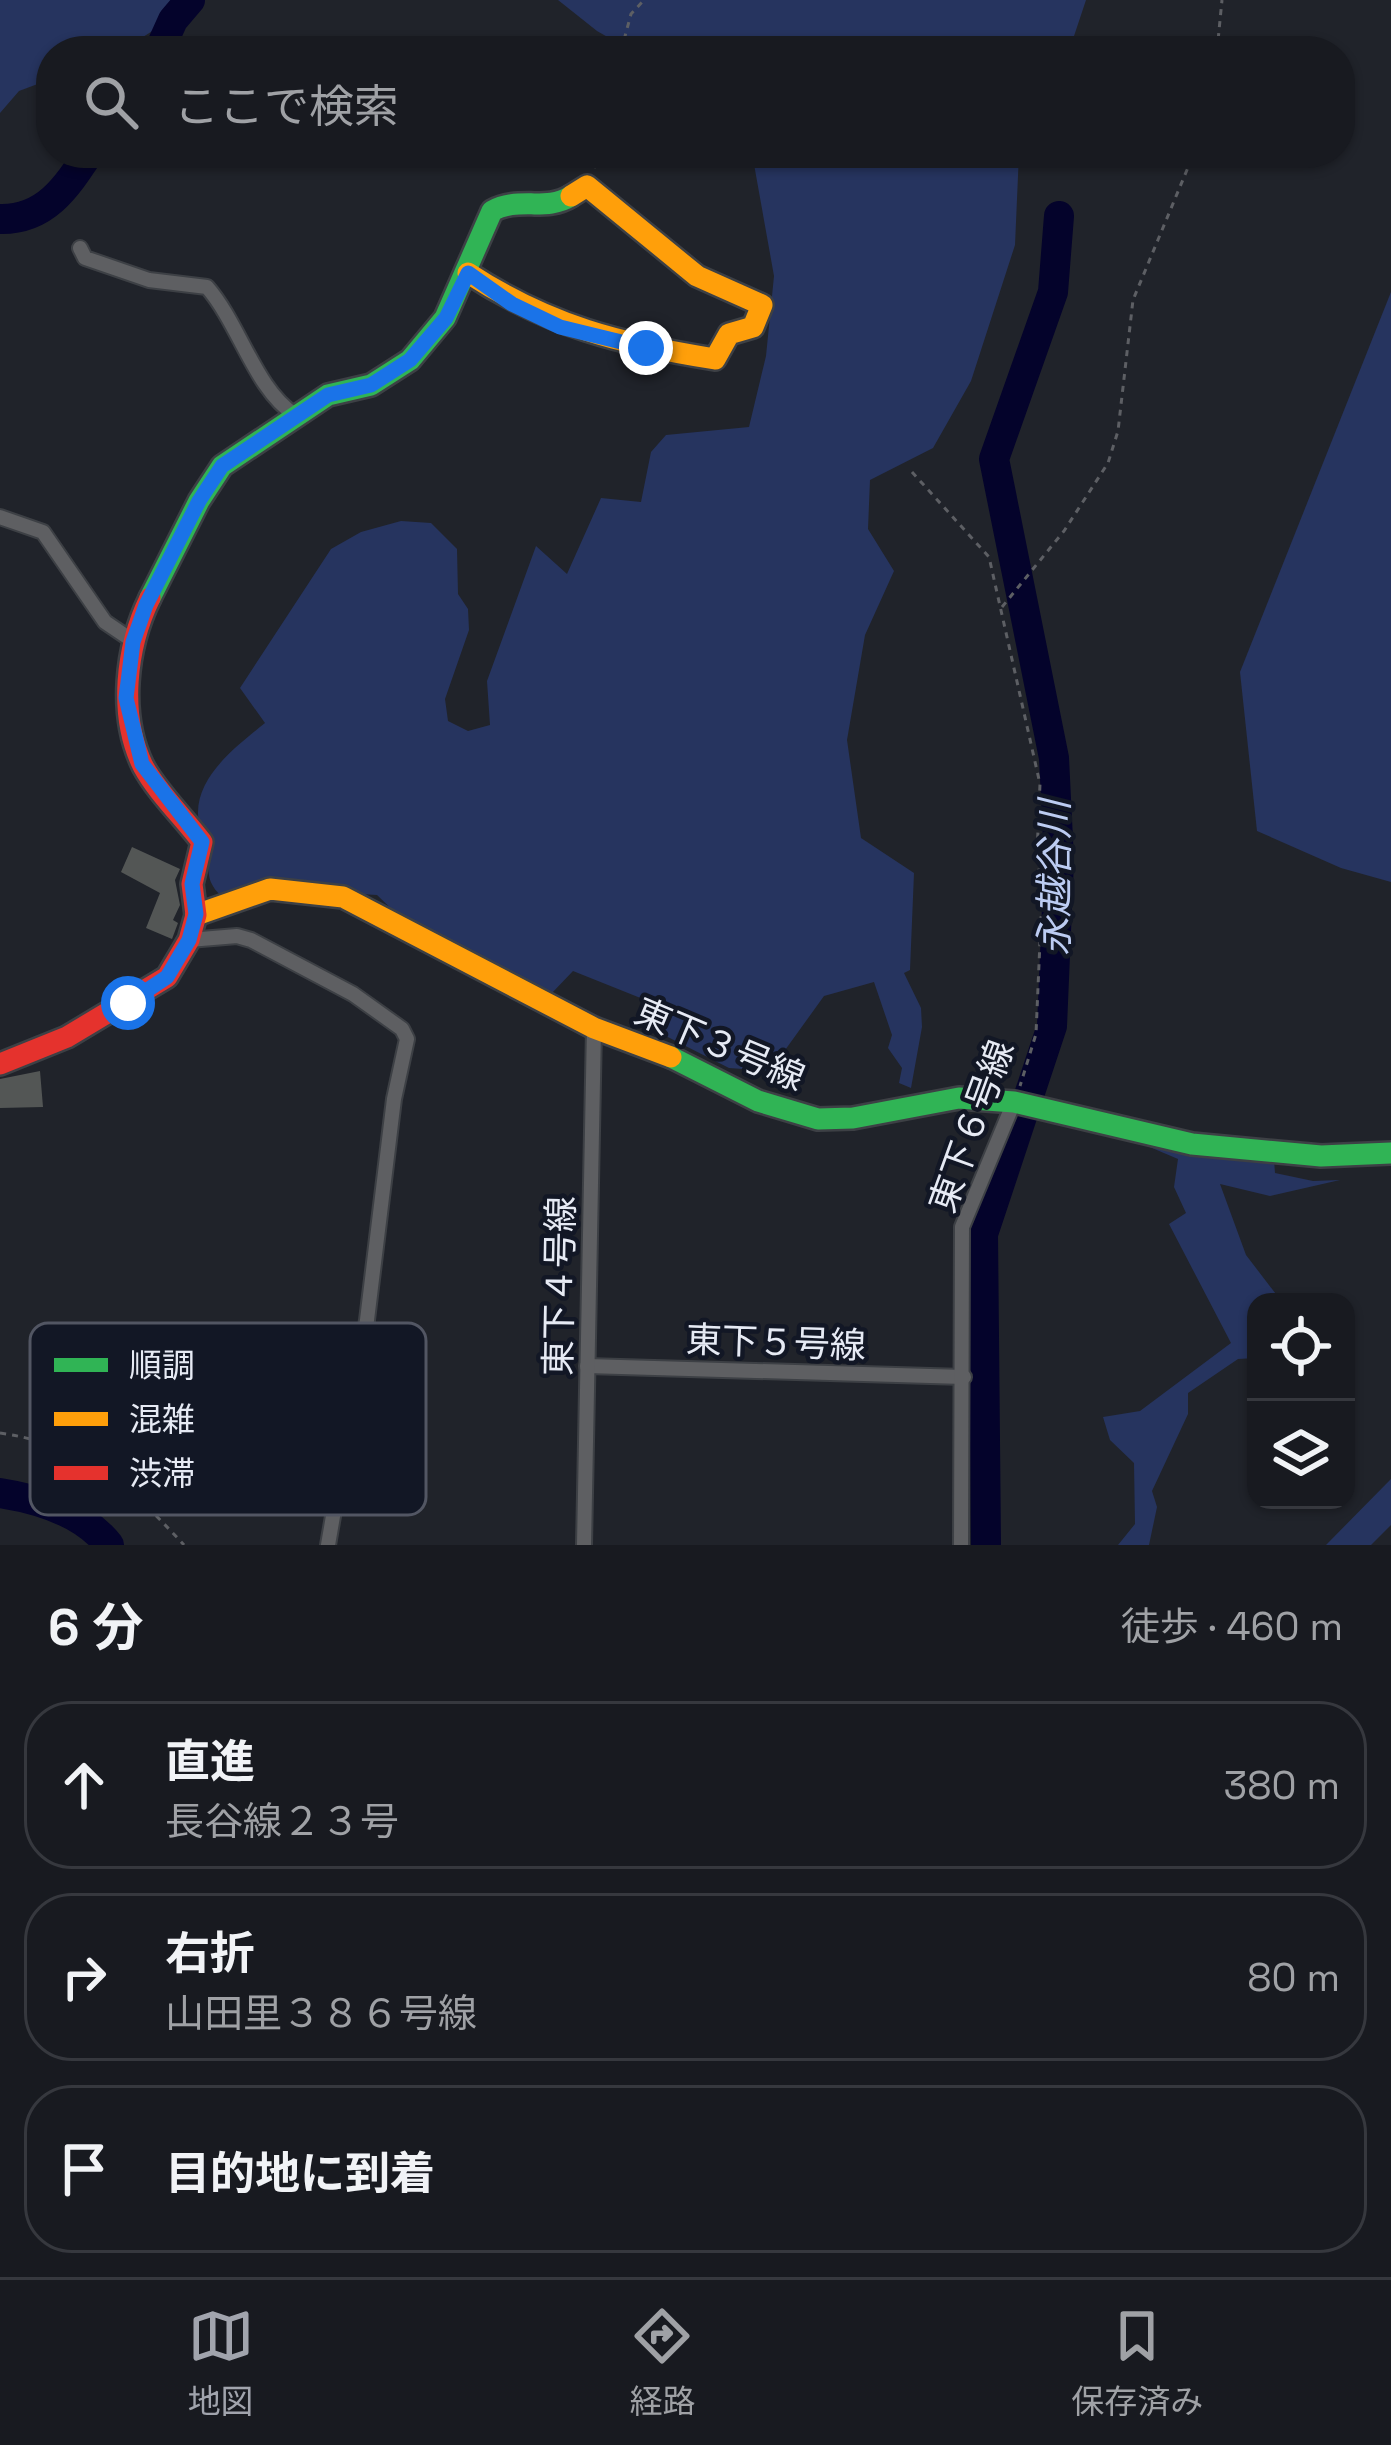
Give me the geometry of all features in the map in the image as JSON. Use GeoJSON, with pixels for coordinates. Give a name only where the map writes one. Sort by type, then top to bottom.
{"type":"FeatureCollection","features":[{"type":"Feature","properties":{"kind":"street"},"geometry":{"type":"LineString","coordinates":[[0,1064],[67,1037],[167,977],[189,940],[196,914],[192,884],[202,842],[142,764],[126,698],[133,641],[146,605],[222,466],[328,395],[371,385],[410,360],[446,318],[492,211],[508,202],[557,205],[587,186],[697,276],[763,305],[753,327],[730,334],[715,358],[646,348],[560,327],[512,304],[468,273]]}},
{"type":"Feature","properties":{"kind":"street"},"geometry":{"type":"LineString","coordinates":[[80,248],[85,258],[124,274],[207,287],[237,328],[278,404],[296,415]]}},
{"type":"Feature","properties":{"kind":"street"},"geometry":{"type":"LineString","coordinates":[[0,517],[43,532],[105,622],[133,641]]}},
{"type":"Feature","properties":{"kind":"street","name":"東下３号線"},"geometry":{"type":"LineString","coordinates":[[196,914],[270,889],[343,897],[594,1028],[678,1059],[758,1101],[818,1119],[853,1118],[959,1098],[1021,1104],[1192,1144],[1322,1156],[1391,1153]]}},
{"type":"Feature","properties":{"kind":"street"},"geometry":{"type":"LineString","coordinates":[[189,940],[237,936],[251,940],[353,994],[402,1029],[406,1040],[394,1099],[366,1323]]}},
{"type":"Feature","properties":{"kind":"street","name":"東下４号線"},"geometry":{"type":"LineString","coordinates":[[584,1545],[594,1028]]}},
{"type":"Feature","properties":{"kind":"street","name":"東下６号線"},"geometry":{"type":"LineString","coordinates":[[961,1545],[962,1227],[1021,1104]]}},
{"type":"Feature","properties":{"kind":"street","name":"東下５号線"},"geometry":{"type":"LineString","coordinates":[[587,1366],[964,1377]]}},
{"type":"Feature","properties":{"kind":"street"},"geometry":{"type":"LineString","coordinates":[[328,1545],[333,1515]]}},
{"type":"Feature","properties":{"kind":"path"},"geometry":{"type":"LineString","coordinates":[[625,36],[631,14],[644,0]]}},
{"type":"Feature","properties":{"kind":"path"},"geometry":{"type":"LineString","coordinates":[[1218,36],[1222,0]]}},
{"type":"Feature","properties":{"kind":"path"},"geometry":{"type":"LineString","coordinates":[[1001,608],[1064,532],[1108,463],[1118,430],[1133,300],[1188,168]]}},
{"type":"Feature","properties":{"kind":"path","name":"東下６号線"},"geometry":{"type":"LineString","coordinates":[[912,472],[989,556],[1040,784],[1036,854],[1042,895],[1034,1052],[1021,1104]]}},
{"type":"Feature","properties":{"kind":"path"},"geometry":{"type":"LineString","coordinates":[[0,1433],[30,1439]]}},
{"type":"Feature","properties":{"kind":"path"},"geometry":{"type":"LineString","coordinates":[[155,1515],[184,1545]]}},
{"type":"Feature","properties":{"kind":"shaded area"},"geometry":{"type":"Polygon","coordinates":[[[0,0],[201,0],[145,36],[36,36],[36,85],[19,91],[0,113],[0,0]]]}},
{"type":"Feature","properties":{"kind":"shaded area"},"geometry":{"type":"Polygon","coordinates":[[[558,0],[1086,0],[1074,36],[606,36],[558,0]]]}},
{"type":"Feature","properties":{"kind":"shaded area"},"geometry":{"type":"Polygon","coordinates":[[[755,168],[1018,168],[1015,245],[971,381],[933,448],[870,480],[868,529],[894,571],[865,635],[847,740],[861,838],[914,873],[910,970],[904,973],[921,1008],[922,1027],[911,1088],[899,1083],[902,1068],[888,1048],[892,1035],[874,982],[824,996],[770,1071],[729,1068],[654,1030],[648,1001],[573,971],[551,994],[404,921],[377,895],[252,888],[220,895],[210,880],[199,800],[212,774],[265,723],[240,688],[331,549],[361,532],[401,521],[431,523],[457,549],[458,594],[468,609],[469,630],[445,699],[448,721],[468,731],[490,725],[487,681],[536,546],[567,574],[601,498],[641,502],[651,452],[666,435],[749,427],[766,356],[774,276],[755,168]]]}},
{"type":"Feature","properties":{"kind":"shaded area"},"geometry":{"type":"Polygon","coordinates":[[[1391,292],[1391,882],[1341,868],[1257,831],[1240,672],[1391,292]]]}},
{"type":"Feature","properties":{"kind":"shaded area"},"geometry":{"type":"Polygon","coordinates":[[[1148,1139],[1274,1160],[1275,1173],[1313,1181],[1340,1180],[1270,1196],[1220,1184],[1246,1255],[1275,1293],[1247,1293],[1247,1358],[1238,1359],[1188,1393],[1188,1414],[1152,1491],[1157,1507],[1149,1545],[1118,1545],[1135,1524],[1134,1463],[1110,1440],[1103,1417],[1140,1411],[1231,1343],[1169,1224],[1186,1213],[1174,1187],[1178,1159],[1145,1145],[1148,1139]]]}},
{"type":"Feature","properties":{"kind":"shaded area"},"geometry":{"type":"Polygon","coordinates":[[[1391,1479],[1391,1525],[1371,1545],[1326,1545],[1391,1479]]]}},
{"type":"Feature","properties":{"kind":"building"},"geometry":{"type":"Polygon","coordinates":[[[132,847],[180,869],[175,880],[180,905],[173,920],[178,923],[172,939],[146,928],[160,893],[121,872],[132,847]]]}},
{"type":"Feature","properties":{"kind":"building"},"geometry":{"type":"Polygon","coordinates":[[[40,1071],[43,1107],[0,1108],[0,1079],[40,1071]]]}},
{"type":"Feature","properties":{"kind":"waterway"},"geometry":{"type":"LineString","coordinates":[[166,36],[190,0]]}},
{"type":"Feature","properties":{"kind":"waterway"},"geometry":{"type":"LineString","coordinates":[[0,219],[42,208],[78,168]]}},
{"type":"Feature","properties":{"kind":"waterway","name":"永越谷川"},"geometry":{"type":"LineString","coordinates":[[986,1545],[983,1234],[1052,1026],[1059,860],[1054,758],[994,459],[1053,292],[1059,216]]}},
{"type":"Feature","properties":{"kind":"waterway"},"geometry":{"type":"LineString","coordinates":[[0,1493],[30,1499]]}},
{"type":"Feature","properties":{"kind":"waterway"},"geometry":{"type":"LineString","coordinates":[[70,1515],[109,1545]]}},
{"type":"Feature","properties":{"kind":"traffic: fast"},"geometry":{"type":"LineString","coordinates":[[150,598],[222,466],[328,395],[371,385],[410,360],[445,318],[492,211],[571,196]]}},
{"type":"Feature","properties":{"kind":"traffic: fast"},"geometry":{"type":"LineString","coordinates":[[671,1057],[758,1101],[818,1119],[853,1118],[959,1098],[1014,1102],[1192,1144],[1321,1156],[1391,1153]]}},
{"type":"Feature","properties":{"kind":"traffic: slow"},"geometry":{"type":"LineString","coordinates":[[468,273],[557,320],[681,353],[715,359],[729,334],[753,327],[762,305],[697,276],[587,186],[571,196]]}},
{"type":"Feature","properties":{"kind":"traffic: slow"},"geometry":{"type":"LineString","coordinates":[[196,915],[270,889],[343,897],[594,1028],[671,1057]]}},
{"type":"Feature","properties":{"kind":"traffic: jam"},"geometry":{"type":"LineString","coordinates":[[0,1064],[67,1037],[167,977],[189,940],[196,915],[192,884],[202,842],[149,776],[130,725],[131,659],[150,598]]}},
{"type":"Feature","properties":{"kind":"route"},"geometry":{"type":"LineString","coordinates":[[128,1003],[167,977],[189,940],[196,914],[192,884],[202,842],[142,764],[126,698],[133,642],[146,605],[222,466],[328,395],[371,385],[410,360],[446,318],[468,273],[512,304],[560,327],[646,348]]}}]}
